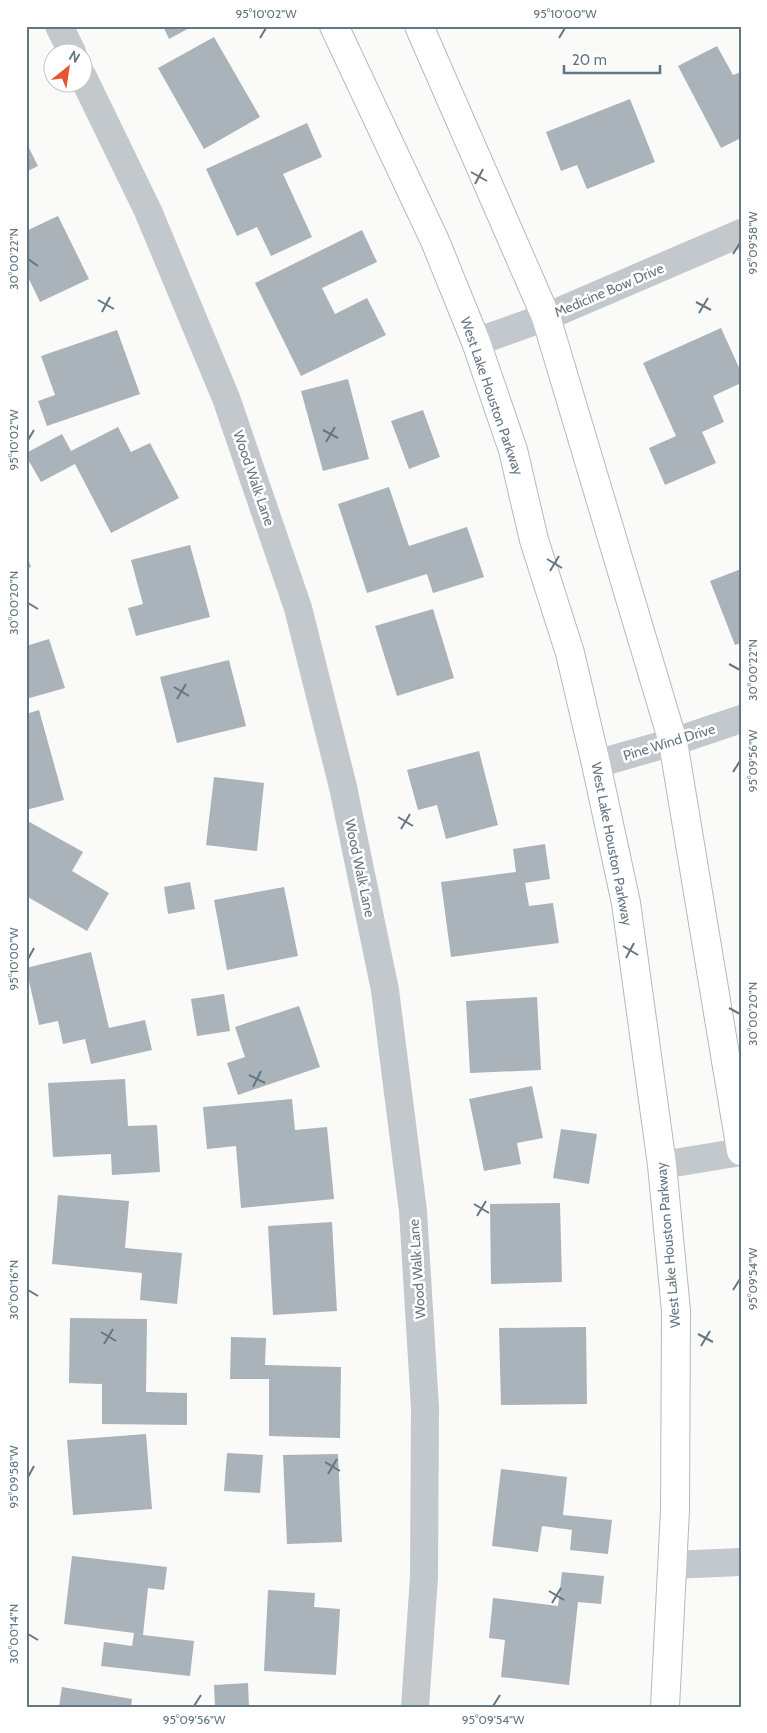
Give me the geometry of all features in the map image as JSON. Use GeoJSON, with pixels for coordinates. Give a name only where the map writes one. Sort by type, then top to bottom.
{"type":"FeatureCollection","features":[{"type":"Feature","properties":{"kind":"main road","name":"West Lake Houston Parkway"},"geometry":{"type":"LineString","coordinates":[[334,26],[436,241],[476,342],[513,450],[534,540],[570,653],[626,903],[662,1165],[676,1311],[675,1510],[665,1707]]}},
{"type":"Feature","properties":{"kind":"main road"},"geometry":{"type":"LineString","coordinates":[[419,26],[546,317],[673,742],[741,1151]]}},
{"type":"Feature","properties":{"kind":"street"},"geometry":{"type":"LineString","coordinates":[[59,26],[67,42]]}},
{"type":"Feature","properties":{"kind":"street","name":"Wood Walk Lane"},"geometry":{"type":"LineString","coordinates":[[90,92],[148,211],[226,398],[298,608],[343,787],[385,990],[413,1211],[426,1408],[424,1577],[415,1707]]}},
{"type":"Feature","properties":{"kind":"street","name":"Medicine Bow Drive"},"geometry":{"type":"LineString","coordinates":[[476,342],[546,317],[741,233]]}},
{"type":"Feature","properties":{"kind":"street","name":"Pine Wind Drive"},"geometry":{"type":"LineString","coordinates":[[596,764],[673,742],[741,719]]}},
{"type":"Feature","properties":{"kind":"street"},"geometry":{"type":"LineString","coordinates":[[662,1165],[741,1151]]}},
{"type":"Feature","properties":{"kind":"street"},"geometry":{"type":"LineString","coordinates":[[671,1565],[741,1562]]}},
{"type":"Feature","properties":{"kind":"building"},"geometry":{"type":"Polygon","coordinates":[[[163,26],[193,26],[169,39],[163,26]]]}},
{"type":"Feature","properties":{"kind":"building"},"geometry":{"type":"Polygon","coordinates":[[[214,37],[260,117],[204,149],[158,68],[214,37]]]}},
{"type":"Feature","properties":{"kind":"building"},"geometry":{"type":"Polygon","coordinates":[[[717,46],[733,75],[741,72],[741,138],[721,148],[678,66],[717,46]]]}},
{"type":"Feature","properties":{"kind":"building"},"geometry":{"type":"Polygon","coordinates":[[[630,99],[655,162],[587,189],[577,165],[561,171],[546,132],[630,99]]]}},
{"type":"Feature","properties":{"kind":"building"},"geometry":{"type":"Polygon","coordinates":[[[307,123],[322,157],[283,174],[312,237],[271,256],[257,227],[237,236],[206,169],[307,123]]]}},
{"type":"Feature","properties":{"kind":"building"},"geometry":{"type":"Polygon","coordinates":[[[26,142],[38,166],[26,172],[26,142]]]}},
{"type":"Feature","properties":{"kind":"building"},"geometry":{"type":"Polygon","coordinates":[[[58,216],[89,279],[40,302],[26,273],[26,231],[58,216]]]}},
{"type":"Feature","properties":{"kind":"building"},"geometry":{"type":"Polygon","coordinates":[[[362,230],[377,262],[322,288],[335,314],[367,298],[386,335],[301,376],[255,283],[362,230]]]}},
{"type":"Feature","properties":{"kind":"building"},"geometry":{"type":"Polygon","coordinates":[[[721,328],[741,372],[741,383],[713,396],[724,422],[702,432],[716,463],[665,485],[649,448],[676,436],[643,363],[721,328]]]}},
{"type":"Feature","properties":{"kind":"building"},"geometry":{"type":"Polygon","coordinates":[[[117,330],[140,394],[47,426],[38,401],[55,395],[41,356],[117,330]]]}},
{"type":"Feature","properties":{"kind":"building"},"geometry":{"type":"Polygon","coordinates":[[[348,379],[369,459],[323,471],[301,391],[348,379]]]}},
{"type":"Feature","properties":{"kind":"building"},"geometry":{"type":"Polygon","coordinates":[[[423,410],[440,457],[409,469],[391,421],[423,410]]]}},
{"type":"Feature","properties":{"kind":"building"},"geometry":{"type":"Polygon","coordinates":[[[118,427],[131,452],[150,443],[179,498],[111,533],[75,464],[41,482],[26,453],[62,434],[71,451],[118,427]]]}},
{"type":"Feature","properties":{"kind":"building"},"geometry":{"type":"Polygon","coordinates":[[[389,487],[409,546],[467,527],[484,577],[433,593],[427,574],[367,593],[338,504],[389,487]]]}},
{"type":"Feature","properties":{"kind":"building"},"geometry":{"type":"Polygon","coordinates":[[[190,545],[210,617],[136,636],[128,608],[143,604],[131,560],[190,545]]]}},
{"type":"Feature","properties":{"kind":"building"},"geometry":{"type":"Polygon","coordinates":[[[26,554],[31,567],[26,569],[26,554]]]}},
{"type":"Feature","properties":{"kind":"building"},"geometry":{"type":"Polygon","coordinates":[[[741,569],[741,643],[735,645],[710,581],[741,569]]]}},
{"type":"Feature","properties":{"kind":"building"},"geometry":{"type":"Polygon","coordinates":[[[433,609],[454,678],[397,696],[375,626],[433,609]]]}},
{"type":"Feature","properties":{"kind":"building"},"geometry":{"type":"Polygon","coordinates":[[[49,639],[65,688],[26,699],[26,646],[49,639]]]}},
{"type":"Feature","properties":{"kind":"building"},"geometry":{"type":"Polygon","coordinates":[[[229,660],[246,726],[177,743],[160,677],[229,660]]]}},
{"type":"Feature","properties":{"kind":"building"},"geometry":{"type":"Polygon","coordinates":[[[39,710],[64,800],[26,810],[26,714],[39,710]]]}},
{"type":"Feature","properties":{"kind":"building"},"geometry":{"type":"Polygon","coordinates":[[[479,751],[498,825],[446,839],[437,805],[418,810],[407,770],[479,751]]]}},
{"type":"Feature","properties":{"kind":"building"},"geometry":{"type":"Polygon","coordinates":[[[214,777],[264,783],[257,851],[206,845],[214,777]]]}},
{"type":"Feature","properties":{"kind":"building"},"geometry":{"type":"Polygon","coordinates":[[[26,820],[83,852],[72,871],[109,893],[87,931],[26,896],[26,820]]]}},
{"type":"Feature","properties":{"kind":"building"},"geometry":{"type":"Polygon","coordinates":[[[545,844],[550,879],[525,883],[529,906],[553,903],[559,943],[451,957],[441,882],[516,872],[513,849],[545,844]]]}},
{"type":"Feature","properties":{"kind":"building"},"geometry":{"type":"Polygon","coordinates":[[[190,882],[195,909],[168,914],[164,887],[190,882]]]}},
{"type":"Feature","properties":{"kind":"building"},"geometry":{"type":"Polygon","coordinates":[[[284,887],[298,956],[227,970],[214,900],[284,887]]]}},
{"type":"Feature","properties":{"kind":"building"},"geometry":{"type":"Polygon","coordinates":[[[91,952],[109,1028],[145,1020],[152,1050],[91,1064],[85,1039],[63,1044],[58,1021],[39,1025],[26,968],[91,952]]]}},
{"type":"Feature","properties":{"kind":"building"},"geometry":{"type":"Polygon","coordinates":[[[224,994],[230,1031],[197,1036],[191,999],[224,994]]]}},
{"type":"Feature","properties":{"kind":"building"},"geometry":{"type":"Polygon","coordinates":[[[537,997],[541,1070],[470,1073],[466,1001],[537,997]]]}},
{"type":"Feature","properties":{"kind":"building"},"geometry":{"type":"Polygon","coordinates":[[[299,1006],[320,1067],[238,1095],[227,1063],[245,1057],[235,1027],[299,1006]]]}},
{"type":"Feature","properties":{"kind":"building"},"geometry":{"type":"Polygon","coordinates":[[[125,1079],[128,1126],[157,1125],[160,1172],[112,1175],[111,1154],[53,1157],[48,1083],[125,1079]]]}},
{"type":"Feature","properties":{"kind":"building"},"geometry":{"type":"Polygon","coordinates":[[[532,1086],[543,1138],[517,1143],[521,1164],[484,1171],[469,1099],[532,1086]]]}},
{"type":"Feature","properties":{"kind":"building"},"geometry":{"type":"Polygon","coordinates":[[[292,1099],[295,1130],[327,1127],[334,1199],[241,1208],[236,1146],[207,1149],[203,1107],[292,1099]]]}},
{"type":"Feature","properties":{"kind":"building"},"geometry":{"type":"Polygon","coordinates":[[[561,1129],[597,1134],[589,1184],[553,1178],[561,1129]]]}},
{"type":"Feature","properties":{"kind":"building"},"geometry":{"type":"Polygon","coordinates":[[[58,1195],[129,1201],[125,1248],[182,1253],[177,1304],[140,1300],[142,1273],[52,1264],[58,1195]]]}},
{"type":"Feature","properties":{"kind":"building"},"geometry":{"type":"Polygon","coordinates":[[[560,1203],[562,1282],[491,1284],[490,1204],[560,1203]]]}},
{"type":"Feature","properties":{"kind":"building"},"geometry":{"type":"Polygon","coordinates":[[[332,1222],[337,1311],[273,1315],[268,1226],[332,1222]]]}},
{"type":"Feature","properties":{"kind":"building"},"geometry":{"type":"Polygon","coordinates":[[[70,1318],[147,1319],[146,1392],[187,1393],[187,1425],[102,1424],[102,1384],[69,1383],[70,1318]]]}},
{"type":"Feature","properties":{"kind":"building"},"geometry":{"type":"Polygon","coordinates":[[[586,1327],[587,1404],[501,1405],[499,1328],[586,1327]]]}},
{"type":"Feature","properties":{"kind":"building"},"geometry":{"type":"Polygon","coordinates":[[[231,1337],[266,1338],[265,1365],[341,1367],[340,1438],[269,1436],[269,1379],[230,1379],[231,1337]]]}},
{"type":"Feature","properties":{"kind":"building"},"geometry":{"type":"Polygon","coordinates":[[[146,1434],[152,1509],[73,1515],[67,1440],[146,1434]]]}},
{"type":"Feature","properties":{"kind":"building"},"geometry":{"type":"Polygon","coordinates":[[[227,1453],[263,1455],[260,1493],[224,1491],[227,1453]]]}},
{"type":"Feature","properties":{"kind":"building"},"geometry":{"type":"Polygon","coordinates":[[[338,1454],[342,1542],[287,1544],[283,1455],[338,1454]]]}},
{"type":"Feature","properties":{"kind":"building"},"geometry":{"type":"Polygon","coordinates":[[[501,1469],[567,1477],[563,1515],[612,1520],[608,1554],[570,1550],[572,1530],[542,1526],[538,1552],[492,1546],[501,1469]]]}},
{"type":"Feature","properties":{"kind":"building"},"geometry":{"type":"Polygon","coordinates":[[[72,1556],[167,1567],[164,1590],[148,1588],[143,1635],[194,1641],[190,1676],[101,1666],[104,1642],[132,1646],[134,1633],[64,1624],[72,1556]]]}},
{"type":"Feature","properties":{"kind":"building"},"geometry":{"type":"Polygon","coordinates":[[[562,1572],[604,1576],[601,1604],[578,1602],[569,1685],[501,1677],[505,1640],[489,1638],[493,1598],[558,1606],[562,1572]]]}},
{"type":"Feature","properties":{"kind":"building"},"geometry":{"type":"Polygon","coordinates":[[[268,1590],[315,1593],[314,1607],[340,1609],[336,1675],[264,1671],[268,1590]]]}},
{"type":"Feature","properties":{"kind":"building"},"geometry":{"type":"Polygon","coordinates":[[[248,1683],[249,1707],[215,1707],[214,1685],[248,1683]]]}},
{"type":"Feature","properties":{"kind":"building"},"geometry":{"type":"Polygon","coordinates":[[[62,1687],[132,1699],[131,1707],[59,1707],[62,1687]]]}}]}
